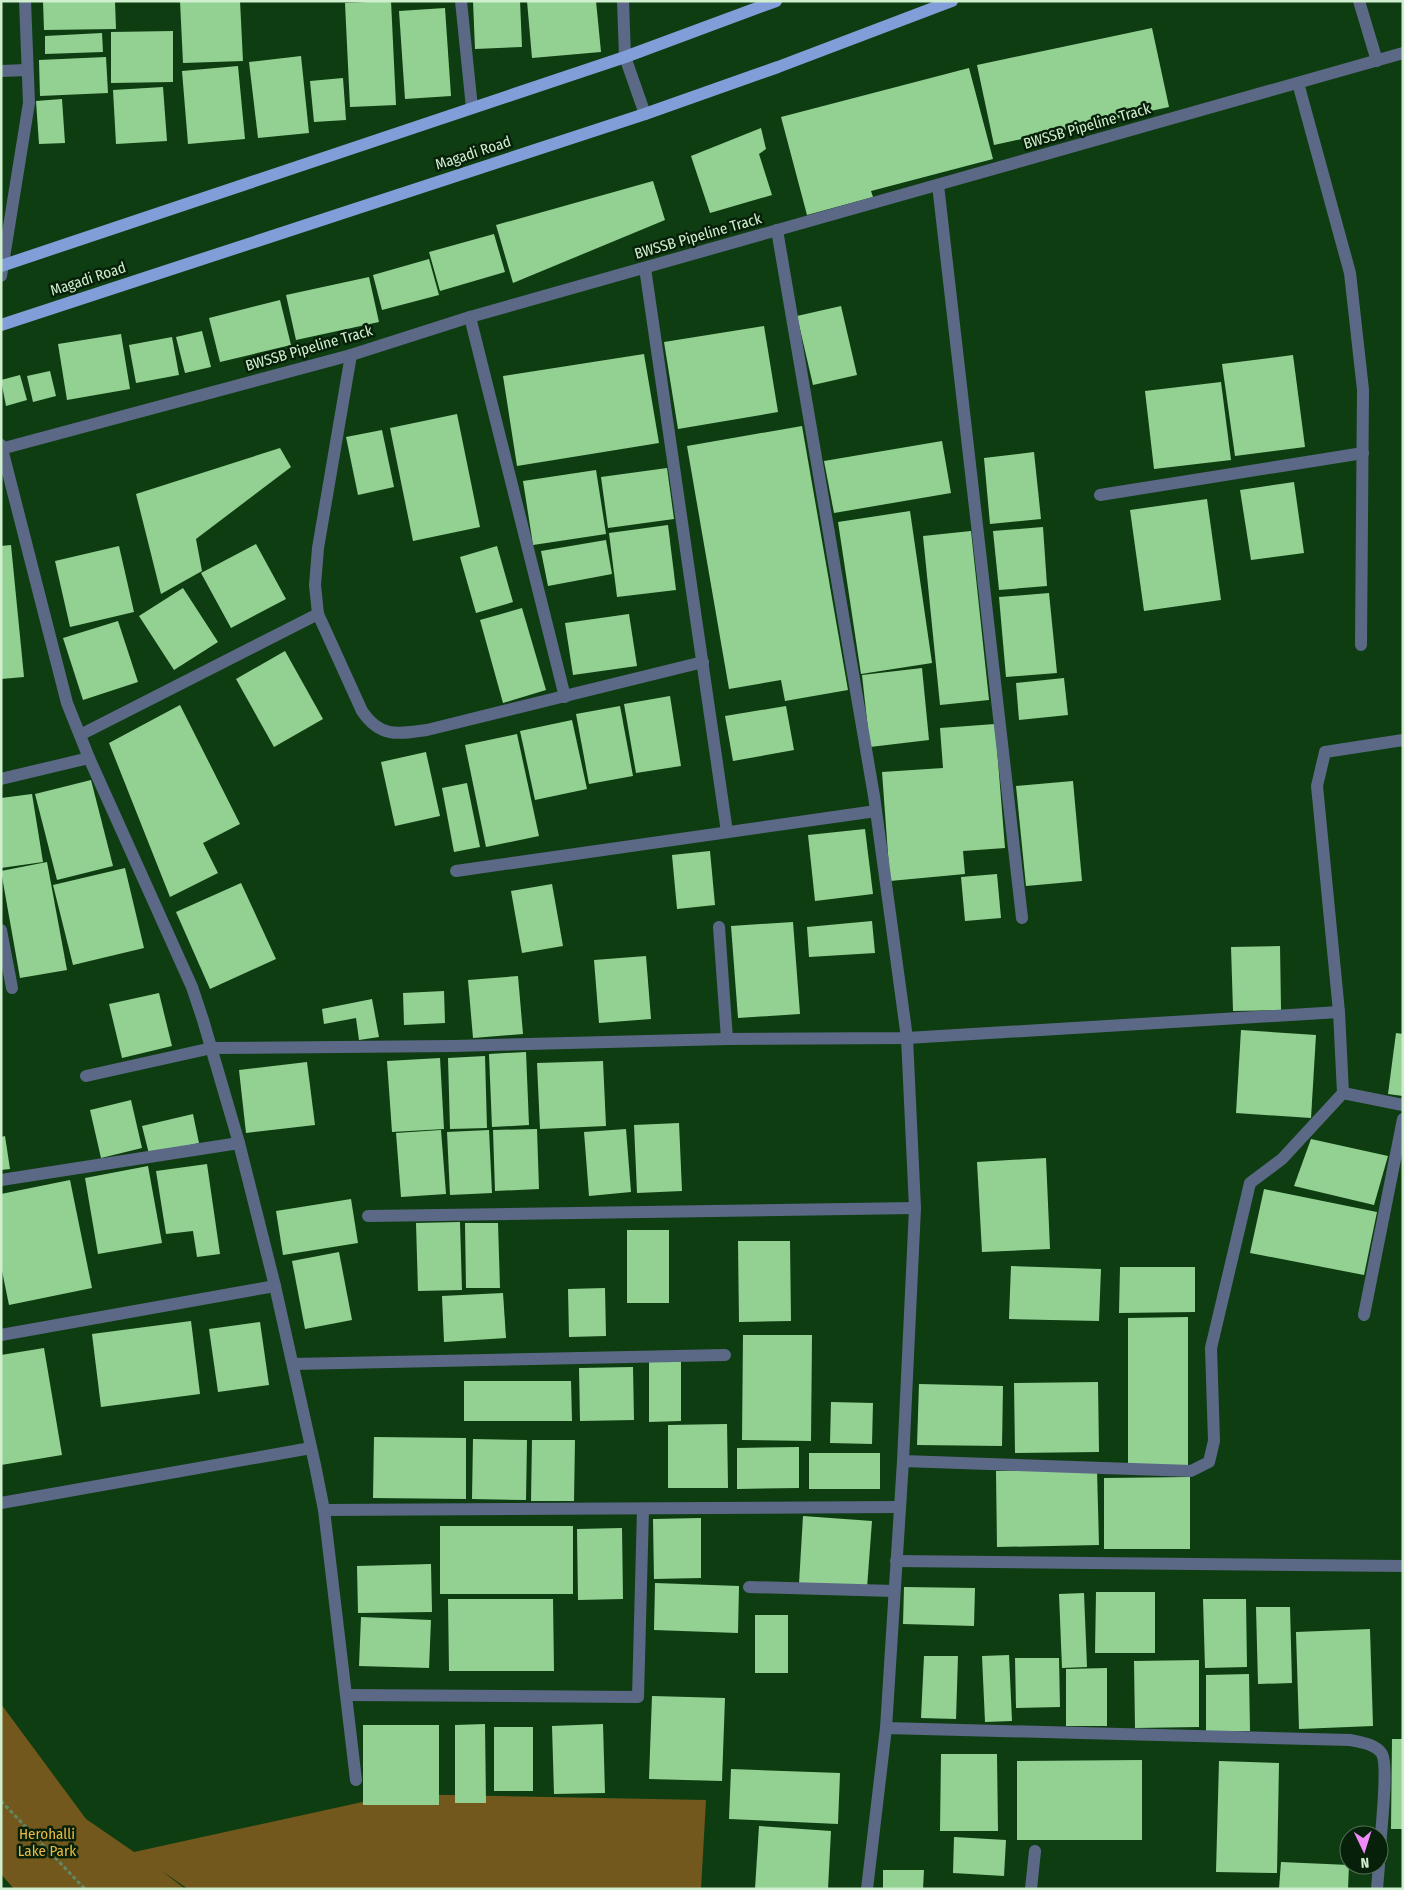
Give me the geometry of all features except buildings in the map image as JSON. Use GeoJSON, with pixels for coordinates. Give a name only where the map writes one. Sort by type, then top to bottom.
{"type":"FeatureCollection","features":[{"type":"Feature","properties":{"kind":"main road"},"geometry":{"type":"LineString","coordinates":[[2,269],[625,56],[776,1]]}},
{"type":"Feature","properties":{"kind":"main road","name":"Magadi Road"},"geometry":{"type":"LineString","coordinates":[[1,325],[645,114],[787,64],[952,1]]}},
{"type":"Feature","properties":{"kind":"street"},"geometry":{"type":"LineString","coordinates":[[2,269],[29,103],[25,1]]}},
{"type":"Feature","properties":{"kind":"street"},"geometry":{"type":"LineString","coordinates":[[461,1],[472,108]]}},
{"type":"Feature","properties":{"kind":"street"},"geometry":{"type":"LineString","coordinates":[[623,1],[625,56],[645,114]]}},
{"type":"Feature","properties":{"kind":"street"},"geometry":{"type":"LineString","coordinates":[[1359,1],[1377,61]]}},
{"type":"Feature","properties":{"kind":"street","name":"BWSSB Pipeline Track"},"geometry":{"type":"LineString","coordinates":[[2,449],[351,355],[470,316],[1403,53]]}},
{"type":"Feature","properties":{"kind":"street"},"geometry":{"type":"LineString","coordinates":[[1,71],[27,70]]}},
{"type":"Feature","properties":{"kind":"street"},"geometry":{"type":"LineString","coordinates":[[1298,83],[1350,273],[1363,390],[1361,645]]}},
{"type":"Feature","properties":{"kind":"street"},"geometry":{"type":"LineString","coordinates":[[938,185],[1022,918]]}},
{"type":"Feature","properties":{"kind":"street"},"geometry":{"type":"LineString","coordinates":[[777,230],[876,811],[907,1038],[915,1208],[903,1461],[886,1728],[867,1889]]}},
{"type":"Feature","properties":{"kind":"street"},"geometry":{"type":"LineString","coordinates":[[645,268],[727,832]]}},
{"type":"Feature","properties":{"kind":"street"},"geometry":{"type":"LineString","coordinates":[[470,316],[564,697]]}},
{"type":"Feature","properties":{"kind":"street"},"geometry":{"type":"LineString","coordinates":[[351,355],[318,548],[315,585],[318,614],[362,711],[370,723],[385,732],[403,734],[427,730],[703,662]]}},
{"type":"Feature","properties":{"kind":"street"},"geometry":{"type":"LineString","coordinates":[[1,445],[67,703],[89,758],[192,987],[212,1048],[239,1143],[275,1286],[312,1448],[324,1510],[356,1780]]}},
{"type":"Feature","properties":{"kind":"street"},"geometry":{"type":"LineString","coordinates":[[1100,495],[1363,453]]}},
{"type":"Feature","properties":{"kind":"street"},"geometry":{"type":"LineString","coordinates":[[80,735],[318,614]]}},
{"type":"Feature","properties":{"kind":"street"},"geometry":{"type":"LineString","coordinates":[[903,1461],[1191,1471],[1209,1462],[1214,1441],[1211,1348],[1250,1183],[1282,1159],[1343,1093],[1339,1012],[1317,786],[1325,752],[1403,740]]}},
{"type":"Feature","properties":{"kind":"street"},"geometry":{"type":"LineString","coordinates":[[1,779],[89,758]]}},
{"type":"Feature","properties":{"kind":"street"},"geometry":{"type":"LineString","coordinates":[[456,871],[876,811]]}},
{"type":"Feature","properties":{"kind":"street"},"geometry":{"type":"LineString","coordinates":[[719,927],[727,1039]]}},
{"type":"Feature","properties":{"kind":"street"},"geometry":{"type":"LineString","coordinates":[[1,930],[12,988]]}},
{"type":"Feature","properties":{"kind":"street"},"geometry":{"type":"LineString","coordinates":[[86,1076],[212,1048],[454,1046],[727,1039],[907,1038],[1339,1012]]}},
{"type":"Feature","properties":{"kind":"street"},"geometry":{"type":"LineString","coordinates":[[1343,1093],[1403,1105]]}},
{"type":"Feature","properties":{"kind":"street"},"geometry":{"type":"LineString","coordinates":[[1364,1315],[1403,1119]]}},
{"type":"Feature","properties":{"kind":"street"},"geometry":{"type":"LineString","coordinates":[[1,1180],[239,1143]]}},
{"type":"Feature","properties":{"kind":"street"},"geometry":{"type":"LineString","coordinates":[[368,1216],[915,1208]]}},
{"type":"Feature","properties":{"kind":"street"},"geometry":{"type":"LineString","coordinates":[[1,1335],[275,1286]]}},
{"type":"Feature","properties":{"kind":"street"},"geometry":{"type":"LineString","coordinates":[[293,1364],[725,1354]]}},
{"type":"Feature","properties":{"kind":"street"},"geometry":{"type":"LineString","coordinates":[[1,1503],[312,1448]]}},
{"type":"Feature","properties":{"kind":"street"},"geometry":{"type":"LineString","coordinates":[[324,1510],[899,1507]]}},
{"type":"Feature","properties":{"kind":"street"},"geometry":{"type":"LineString","coordinates":[[346,1695],[638,1697],[643,1509]]}},
{"type":"Feature","properties":{"kind":"street"},"geometry":{"type":"LineString","coordinates":[[896,1561],[1403,1566]]}},
{"type":"Feature","properties":{"kind":"street"},"geometry":{"type":"LineString","coordinates":[[749,1586],[894,1591]]}},
{"type":"Feature","properties":{"kind":"street"},"geometry":{"type":"LineString","coordinates":[[886,1728],[1350,1740],[1366,1743],[1382,1753],[1384,1762],[1385,1780],[1382,1825]]}},
{"type":"Feature","properties":{"kind":"street"},"geometry":{"type":"LineString","coordinates":[[1031,1889],[1034,1851]]}},
{"type":"Feature","properties":{"kind":"street"},"geometry":{"type":"LineString","coordinates":[[1377,1889],[1378,1875]]}},
{"type":"Feature","properties":{"kind":"path"},"geometry":{"type":"LineString","coordinates":[[1,1801],[85,1889]]}},
{"type":"Feature","properties":{"kind":"green space","name":"Herohalli Lake Park"},"geometry":{"type":"Polygon","coordinates":[[[1,1704],[86,1819],[134,1852],[399,1794],[706,1800],[701,1889],[188,1889],[162,1871],[185,1889],[14,1889],[1,1874],[1,1704]]]}}]}
